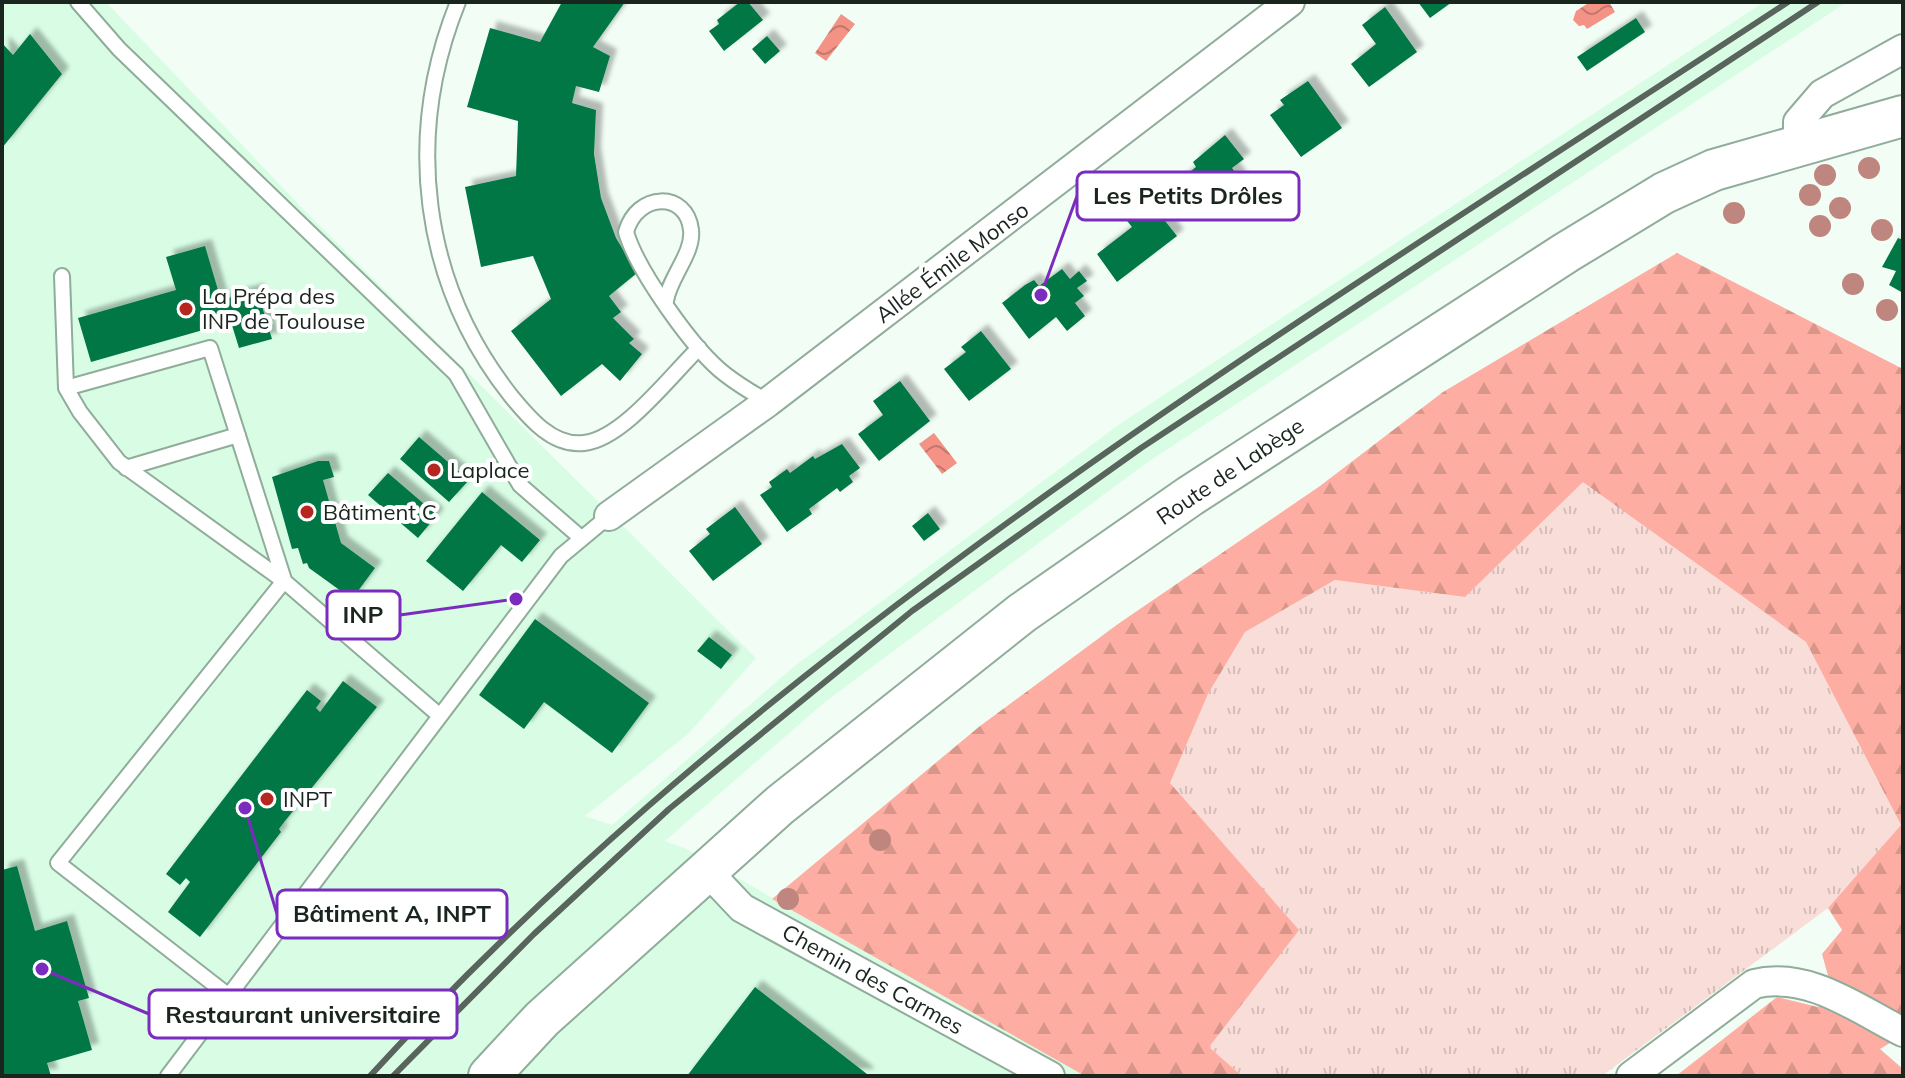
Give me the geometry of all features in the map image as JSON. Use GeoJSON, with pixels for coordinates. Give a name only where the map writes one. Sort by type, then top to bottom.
{"type":"FeatureCollection","features":[{"type":"Feature","properties":{"kind":"main road","name":"Route de Labège"},"geometry":{"type":"LineString","coordinates":[[489,1076],[542,1019],[706,870],[854,744],[1022,613],[1203,487],[1554,260],[1664,193],[1714,170],[1903,116]]}},
{"type":"Feature","properties":{"kind":"street","name":"Allée Émile Monso"},"geometry":{"type":"LineString","coordinates":[[609,516],[768,402],[1290,2]]}},
{"type":"Feature","properties":{"kind":"street"},"geometry":{"type":"LineString","coordinates":[[1798,144],[1798,122],[1822,94],[1903,49]]}},
{"type":"Feature","properties":{"kind":"street","name":"Chemin des Carmes"},"geometry":{"type":"LineString","coordinates":[[706,870],[742,908],[1050,1076]]}},
{"type":"Feature","properties":{"kind":"street"},"geometry":{"type":"LineString","coordinates":[[1631,1076],[1754,984],[1776,979],[1805,982],[1903,1032]]}},
{"type":"Feature","properties":{"kind":"lane"},"geometry":{"type":"LineString","coordinates":[[78,2],[119,49],[456,374],[520,485],[580,537]]}},
{"type":"Feature","properties":{"kind":"lane"},"geometry":{"type":"LineString","coordinates":[[458,2],[439,55],[429,102],[426,179],[442,267],[476,347],[523,411],[562,441],[583,444],[618,429],[699,348]]}},
{"type":"Feature","properties":{"kind":"lane"},"geometry":{"type":"LineString","coordinates":[[666,301],[668,287],[689,246],[692,232],[688,217],[679,208],[666,202],[651,202],[638,208],[626,232],[631,247],[666,301],[699,348],[725,374],[768,402]]}},
{"type":"Feature","properties":{"kind":"lane"},"geometry":{"type":"LineString","coordinates":[[62,276],[66,388],[80,412],[126,468],[284,581],[440,716]]}},
{"type":"Feature","properties":{"kind":"lane"},"geometry":{"type":"LineString","coordinates":[[66,388],[210,348],[284,581]]}},
{"type":"Feature","properties":{"kind":"lane"},"geometry":{"type":"LineString","coordinates":[[126,468],[238,435]]}},
{"type":"Feature","properties":{"kind":"lane"},"geometry":{"type":"LineString","coordinates":[[168,1076],[561,556],[580,537],[609,516]]}},
{"type":"Feature","properties":{"kind":"lane"},"geometry":{"type":"LineString","coordinates":[[229,996],[58,863],[284,581]]}},
{"type":"Feature","properties":{"kind":"shaded area"},"geometry":{"type":"Polygon","coordinates":[[[2,2],[106,2],[304,210],[756,658],[688,734],[585,816],[612,825],[792,668],[1121,423],[1764,2],[1847,2],[1145,464],[825,702],[665,841],[685,848],[1085,1076],[2,1076],[2,2]]]}},
{"type":"Feature","properties":{"kind":"green space"},"geometry":{"type":"Polygon","coordinates":[[[1677,253],[1903,369],[1903,1035],[1880,1049],[1903,1069],[1903,1076],[1676,1076],[1777,997],[1818,1007],[1832,990],[1822,954],[1842,930],[1828,908],[1901,825],[1806,642],[1583,482],[1465,597],[1335,580],[1245,632],[1208,694],[1170,783],[1299,930],[1209,1047],[1242,1076],[1085,1076],[772,899],[980,726],[1118,624],[1320,486],[1443,392],[1677,253]]]}},
{"type":"Feature","properties":{"kind":"green space"},"geometry":{"type":"Polygon","coordinates":[[[1583,481],[1806,642],[1901,825],[1828,908],[1602,1076],[1242,1076],[1209,1047],[1170,783],[1208,694],[1245,632],[1335,580],[1465,597],[1583,481]]]}},
{"type":"Feature","properties":{"kind":"water"},"geometry":{"type":"Polygon","coordinates":[[[1590,2],[1609,2],[1615,12],[1587,29],[1573,20],[1576,11],[1590,2]]]}},
{"type":"Feature","properties":{"kind":"water"},"geometry":{"type":"Polygon","coordinates":[[[841,14],[855,24],[826,61],[815,53],[841,14]]]}},
{"type":"Feature","properties":{"kind":"water"},"geometry":{"type":"Polygon","coordinates":[[[934,433],[957,463],[942,474],[919,444],[934,433]]]}},
{"type":"Feature","properties":{"kind":"building"},"geometry":{"type":"Polygon","coordinates":[[[562,2],[625,2],[593,47],[610,56],[599,92],[576,86],[572,103],[596,110],[594,154],[601,198],[616,238],[637,273],[609,296],[621,312],[613,318],[634,339],[629,343],[642,354],[620,381],[602,364],[561,396],[511,331],[551,299],[533,256],[481,267],[465,187],[516,176],[518,121],[467,107],[490,28],[540,42],[562,2]]]}},
{"type":"Feature","properties":{"kind":"building"},"geometry":{"type":"Polygon","coordinates":[[[740,2],[748,2],[763,20],[724,51],[709,31],[719,24],[717,20],[740,2]]]}},
{"type":"Feature","properties":{"kind":"building"},"geometry":{"type":"Polygon","coordinates":[[[1418,2],[1452,2],[1430,18],[1418,2]]]}},
{"type":"Feature","properties":{"kind":"building"},"geometry":{"type":"Polygon","coordinates":[[[1385,7],[1417,52],[1369,87],[1351,64],[1376,44],[1362,25],[1385,7]]]}},
{"type":"Feature","properties":{"kind":"building"},"geometry":{"type":"Polygon","coordinates":[[[1636,18],[1645,32],[1587,71],[1577,57],[1636,18]]]}},
{"type":"Feature","properties":{"kind":"building"},"geometry":{"type":"Polygon","coordinates":[[[30,34],[62,74],[2,148],[2,43],[13,55],[30,34]]]}},
{"type":"Feature","properties":{"kind":"building"},"geometry":{"type":"Polygon","coordinates":[[[767,36],[780,51],[765,64],[752,49],[767,36]]]}},
{"type":"Feature","properties":{"kind":"building"},"geometry":{"type":"Polygon","coordinates":[[[1308,81],[1342,128],[1301,157],[1270,115],[1284,105],[1280,100],[1308,81]]]}},
{"type":"Feature","properties":{"kind":"building"},"geometry":{"type":"Polygon","coordinates":[[[1225,135],[1244,159],[1232,168],[1240,179],[1198,210],[1177,182],[1196,167],[1193,162],[1225,135]]]}},
{"type":"Feature","properties":{"kind":"building"},"geometry":{"type":"Polygon","coordinates":[[[1147,198],[1177,236],[1117,282],[1097,254],[1132,227],[1124,217],[1147,198]]]}},
{"type":"Feature","properties":{"kind":"building"},"geometry":{"type":"Polygon","coordinates":[[[1898,238],[1903,240],[1903,293],[1889,285],[1896,271],[1882,267],[1898,238]]]}},
{"type":"Feature","properties":{"kind":"building","name":"La Prépa des INP de Toulouse"},"geometry":{"type":"Polygon","coordinates":[[[205,246],[221,300],[257,290],[272,339],[239,348],[231,322],[91,362],[78,318],[176,290],[166,257],[205,246]]]}},
{"type":"Feature","properties":{"kind":"building"},"geometry":{"type":"Polygon","coordinates":[[[1062,269],[1070,279],[1079,271],[1087,281],[1077,288],[1084,296],[1075,303],[1085,316],[1067,331],[1056,317],[1029,339],[1002,303],[1025,285],[1034,280],[1039,286],[1062,269]]]}},
{"type":"Feature","properties":{"kind":"building"},"geometry":{"type":"Polygon","coordinates":[[[981,331],[1011,369],[969,401],[944,369],[966,352],[961,347],[981,331]]]}},
{"type":"Feature","properties":{"kind":"building"},"geometry":{"type":"Polygon","coordinates":[[[900,381],[930,421],[879,461],[858,434],[883,415],[873,401],[900,381]]]}},
{"type":"Feature","properties":{"kind":"building","name":"Laplace"},"geometry":{"type":"Polygon","coordinates":[[[419,437],[469,480],[449,502],[400,459],[419,437]]]}},
{"type":"Feature","properties":{"kind":"building"},"geometry":{"type":"Polygon","coordinates":[[[842,444],[860,468],[849,476],[853,482],[840,492],[837,488],[809,509],[812,514],[787,532],[760,495],[772,487],[769,482],[787,469],[790,473],[813,456],[815,459],[842,444]]]}},
{"type":"Feature","properties":{"kind":"building","name":"Bâtiment C"},"geometry":{"type":"Polygon","coordinates":[[[318,461],[329,461],[334,477],[323,480],[341,543],[375,568],[352,599],[309,568],[307,563],[303,564],[298,548],[292,549],[272,477],[318,461]]]}},
{"type":"Feature","properties":{"kind":"building"},"geometry":{"type":"Polygon","coordinates":[[[388,473],[437,515],[418,538],[368,495],[388,473]]]}},
{"type":"Feature","properties":{"kind":"building"},"geometry":{"type":"Polygon","coordinates":[[[482,492],[540,540],[522,562],[501,545],[463,591],[426,561],[482,492]]]}},
{"type":"Feature","properties":{"kind":"building"},"geometry":{"type":"Polygon","coordinates":[[[735,507],[762,544],[713,581],[689,551],[710,534],[706,529],[735,507]]]}},
{"type":"Feature","properties":{"kind":"building"},"geometry":{"type":"Polygon","coordinates":[[[928,513],[940,529],[924,541],[912,526],[928,513]]]}},
{"type":"Feature","properties":{"kind":"building"},"geometry":{"type":"Polygon","coordinates":[[[535,619],[649,703],[612,753],[544,702],[524,729],[479,695],[535,619]]]}},
{"type":"Feature","properties":{"kind":"building"},"geometry":{"type":"Polygon","coordinates":[[[709,637],[732,655],[721,669],[697,651],[709,637]]]}},
{"type":"Feature","properties":{"kind":"building"},"geometry":{"type":"Polygon","coordinates":[[[343,681],[377,707],[285,821],[279,829],[281,832],[200,937],[168,912],[190,882],[186,878],[180,885],[166,874],[307,690],[321,701],[316,708],[320,712],[343,681]]]}},
{"type":"Feature","properties":{"kind":"building"},"geometry":{"type":"Polygon","coordinates":[[[17,866],[35,931],[67,921],[89,998],[78,1001],[92,1050],[47,1063],[51,1076],[2,1076],[2,870],[17,866]]]}},
{"type":"Feature","properties":{"kind":"building"},"geometry":{"type":"Polygon","coordinates":[[[755,987],[867,1074],[866,1076],[687,1076],[755,987]]]}},
{"type":"Feature","properties":{"kind":"railway"},"geometry":{"type":"LineString","coordinates":[[370,1076],[527,917],[693,768],[866,628],[1045,496],[1228,369],[1788,2]]}},
{"type":"Feature","properties":{"kind":"railway"},"geometry":{"type":"LineString","coordinates":[[393,1076],[534,934],[669,809],[912,611],[1141,448],[1818,2]]}},
{"type":"Feature","properties":{"kind":"place","name":"Les Petits Drôles"},"geometry":{"type":"Point","coordinates":[1041,295]}},
{"type":"Feature","properties":{"kind":"place","name":"La Prépa des INP de Toulouse"},"geometry":{"type":"Point","coordinates":[186,309]}},
{"type":"Feature","properties":{"kind":"place","name":"Laplace"},"geometry":{"type":"Point","coordinates":[434,470]}},
{"type":"Feature","properties":{"kind":"place","name":"Bâtiment C"},"geometry":{"type":"Point","coordinates":[307,512]}},
{"type":"Feature","properties":{"kind":"place","name":"INP"},"geometry":{"type":"Point","coordinates":[516,599]}},
{"type":"Feature","properties":{"kind":"place","name":"INPT"},"geometry":{"type":"Point","coordinates":[267,799]}},
{"type":"Feature","properties":{"kind":"place","name":"Bâtiment A, INPT"},"geometry":{"type":"Point","coordinates":[245,808]}},
{"type":"Feature","properties":{"kind":"place","name":"Restaurant universitaire"},"geometry":{"type":"Point","coordinates":[42,969]}}]}
